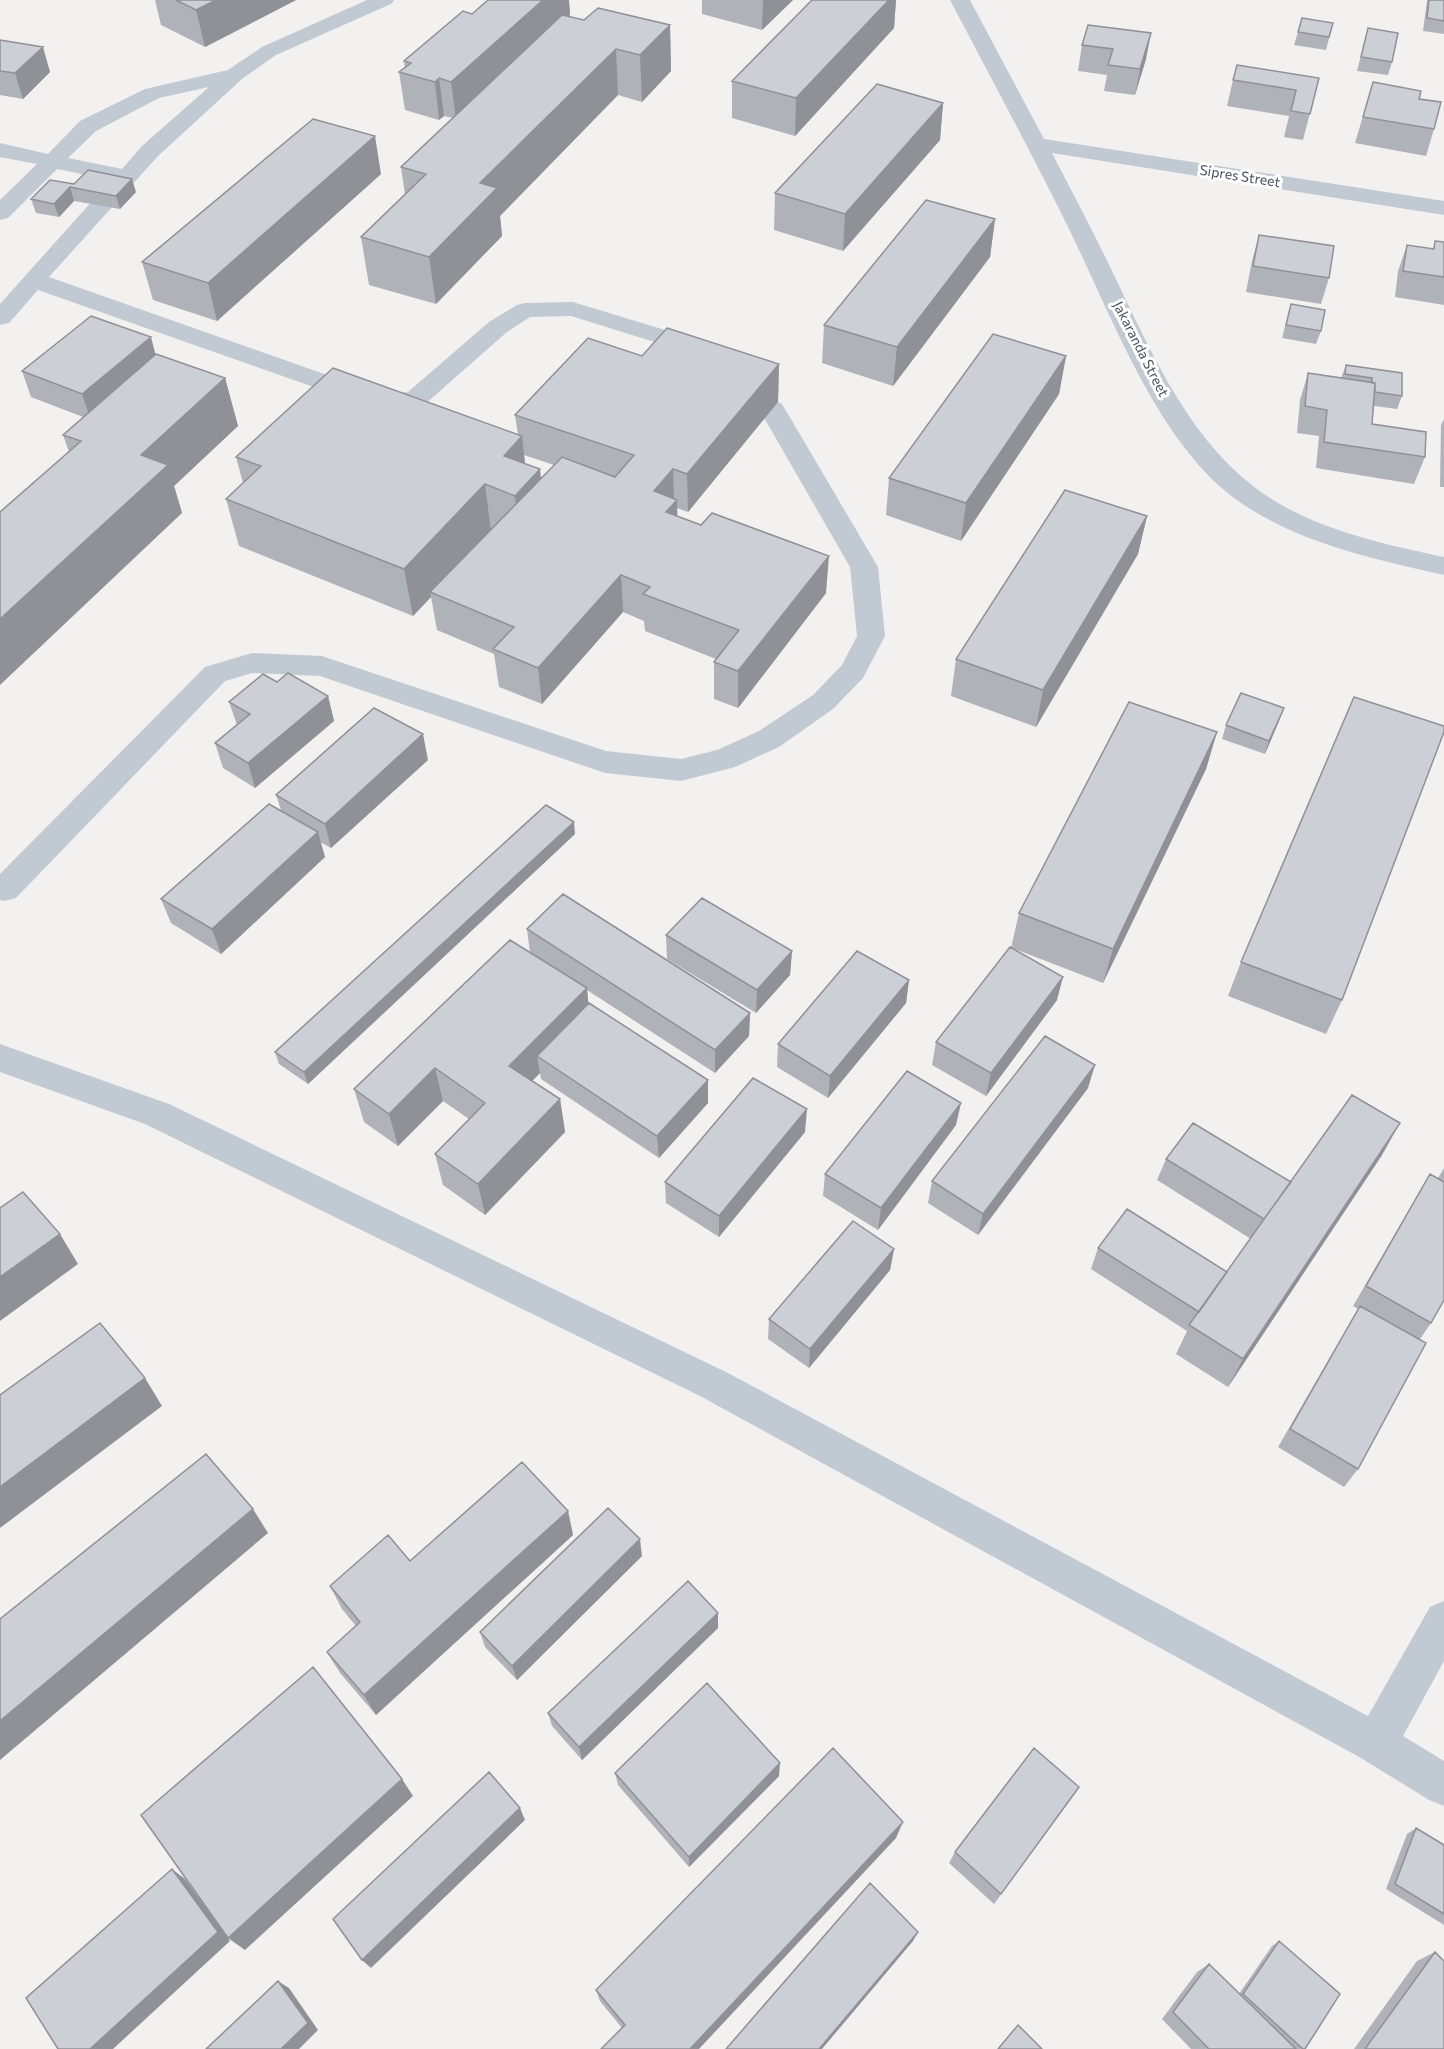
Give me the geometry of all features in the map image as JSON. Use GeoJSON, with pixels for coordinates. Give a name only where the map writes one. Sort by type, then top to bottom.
{"type":"FeatureCollection","features":[{"type":"Feature","properties":{"kind":"street"},"geometry":{"type":"LineString","coordinates":[[0,318],[150,151],[236,75],[269,51],[384,0]]}},
{"type":"Feature","properties":{"kind":"street","name":"Jakaranda Street"},"geometry":{"type":"LineString","coordinates":[[960,0],[1037,144],[1165,397],[1205,455],[1244,492],[1309,529],[1399,556],[1444,566]]}},
{"type":"Feature","properties":{"kind":"street"},"geometry":{"type":"LineString","coordinates":[[0,213],[88,126],[152,93],[236,75]]}},
{"type":"Feature","properties":{"kind":"street","name":"Sipres Street"},"geometry":{"type":"LineString","coordinates":[[1037,144],[1444,208]]}},
{"type":"Feature","properties":{"kind":"street"},"geometry":{"type":"LineString","coordinates":[[0,150],[127,177]]}},
{"type":"Feature","properties":{"kind":"street"},"geometry":{"type":"LineString","coordinates":[[34,280],[379,402],[415,399],[448,373],[498,327],[525,310],[573,309],[718,355],[726,361]]}},
{"type":"Feature","properties":{"kind":"street"},"geometry":{"type":"LineString","coordinates":[[2,892],[215,674],[252,663],[322,666],[605,762],[681,770],[725,759],[770,740],[823,702],[853,671],[871,636],[864,567],[765,399]]}},
{"type":"Feature","properties":{"kind":"street"},"geometry":{"type":"LineString","coordinates":[[0,1058],[158,1114],[713,1384],[1376,1743],[1444,1785]]}},
{"type":"Feature","properties":{"kind":"street"},"geometry":{"type":"LineString","coordinates":[[1376,1743],[1444,1622]]}},
{"type":"Feature","properties":{"kind":"building"},"geometry":{"type":"Polygon","coordinates":[[[176,0],[216,0],[196,10],[176,0]]]}},
{"type":"Feature","properties":{"kind":"building"},"geometry":{"type":"Polygon","coordinates":[[[488,0],[543,0],[451,82],[439,78],[435,82],[399,72],[411,63],[404,61],[463,11],[472,14],[488,0]]]}},
{"type":"Feature","properties":{"kind":"building"},"geometry":{"type":"Polygon","coordinates":[[[812,0],[889,0],[796,98],[732,81],[812,0]]]}},
{"type":"Feature","properties":{"kind":"building"},"geometry":{"type":"Polygon","coordinates":[[[1429,0],[1444,0],[1444,21],[1427,18],[1429,0]]]}},
{"type":"Feature","properties":{"kind":"building"},"geometry":{"type":"Polygon","coordinates":[[[598,8],[670,25],[640,55],[616,49],[480,183],[497,188],[429,257],[361,237],[426,174],[401,167],[562,15],[584,20],[598,8]]]}},
{"type":"Feature","properties":{"kind":"building"},"geometry":{"type":"Polygon","coordinates":[[[1302,18],[1333,23],[1329,37],[1298,32],[1302,18]]]}},
{"type":"Feature","properties":{"kind":"building"},"geometry":{"type":"Polygon","coordinates":[[[1088,25],[1151,33],[1140,69],[1108,65],[1113,49],[1082,45],[1088,25]]]}},
{"type":"Feature","properties":{"kind":"building"},"geometry":{"type":"Polygon","coordinates":[[[1368,28],[1398,33],[1392,62],[1361,57],[1368,28]]]}},
{"type":"Feature","properties":{"kind":"building"},"geometry":{"type":"Polygon","coordinates":[[[0,40],[43,47],[15,73],[0,71],[0,40]]]}},
{"type":"Feature","properties":{"kind":"building"},"geometry":{"type":"Polygon","coordinates":[[[1237,65],[1319,78],[1310,114],[1291,111],[1296,90],[1233,80],[1237,65]]]}},
{"type":"Feature","properties":{"kind":"building"},"geometry":{"type":"Polygon","coordinates":[[[1373,82],[1421,91],[1419,99],[1441,102],[1434,129],[1363,117],[1373,82]]]}},
{"type":"Feature","properties":{"kind":"building"},"geometry":{"type":"Polygon","coordinates":[[[877,84],[943,103],[845,214],[775,193],[877,84]]]}},
{"type":"Feature","properties":{"kind":"building"},"geometry":{"type":"Polygon","coordinates":[[[313,119],[375,136],[208,283],[142,262],[313,119]]]}},
{"type":"Feature","properties":{"kind":"building"},"geometry":{"type":"Polygon","coordinates":[[[88,170],[132,179],[116,196],[70,187],[54,204],[31,199],[50,180],[74,184],[88,170]]]}},
{"type":"Feature","properties":{"kind":"building"},"geometry":{"type":"Polygon","coordinates":[[[926,200],[995,219],[897,347],[824,325],[926,200]]]}},
{"type":"Feature","properties":{"kind":"building"},"geometry":{"type":"Polygon","coordinates":[[[1259,235],[1334,246],[1329,278],[1253,266],[1259,235]]]}},
{"type":"Feature","properties":{"kind":"building"},"geometry":{"type":"Polygon","coordinates":[[[1435,241],[1444,242],[1444,277],[1403,271],[1407,245],[1434,249],[1435,241]]]}},
{"type":"Feature","properties":{"kind":"building"},"geometry":{"type":"Polygon","coordinates":[[[1291,304],[1325,310],[1321,331],[1286,325],[1291,304]]]}},
{"type":"Feature","properties":{"kind":"building"},"geometry":{"type":"Polygon","coordinates":[[[91,316],[151,337],[82,394],[22,371],[91,316]]]}},
{"type":"Feature","properties":{"kind":"building"},"geometry":{"type":"Polygon","coordinates":[[[667,328],[779,364],[687,474],[673,469],[654,491],[677,500],[666,512],[701,525],[712,513],[829,556],[738,671],[714,662],[739,630],[643,594],[650,587],[621,575],[538,668],[493,649],[514,627],[430,592],[562,457],[615,477],[634,455],[515,415],[588,338],[642,356],[667,328]]]}},
{"type":"Feature","properties":{"kind":"building"},"geometry":{"type":"Polygon","coordinates":[[[993,334],[1066,356],[966,503],[889,478],[993,334]]]}},
{"type":"Feature","properties":{"kind":"building"},"geometry":{"type":"Polygon","coordinates":[[[156,354],[225,378],[141,455],[168,465],[0,619],[0,512],[81,441],[63,435],[156,354]]]}},
{"type":"Feature","properties":{"kind":"building"},"geometry":{"type":"Polygon","coordinates":[[[1346,365],[1402,373],[1402,396],[1375,392],[1375,383],[1372,383],[1372,378],[1345,374],[1346,365]]]}},
{"type":"Feature","properties":{"kind":"building"},"geometry":{"type":"Polygon","coordinates":[[[333,368],[522,436],[504,456],[540,469],[515,496],[485,484],[404,569],[226,499],[261,466],[236,457],[333,368]]]}},
{"type":"Feature","properties":{"kind":"building"},"geometry":{"type":"Polygon","coordinates":[[[1308,373],[1375,383],[1372,424],[1426,432],[1425,457],[1324,442],[1327,410],[1305,406],[1308,373]]]}},
{"type":"Feature","properties":{"kind":"building"},"geometry":{"type":"Polygon","coordinates":[[[1065,490],[1147,516],[1043,690],[956,659],[1065,490]]]}},
{"type":"Feature","properties":{"kind":"building"},"geometry":{"type":"Polygon","coordinates":[[[288,673],[328,696],[248,763],[215,743],[250,714],[229,702],[263,674],[277,682],[288,673]]]}},
{"type":"Feature","properties":{"kind":"building"},"geometry":{"type":"Polygon","coordinates":[[[1241,693],[1284,708],[1269,741],[1226,725],[1241,693]]]}},
{"type":"Feature","properties":{"kind":"building"},"geometry":{"type":"Polygon","coordinates":[[[1354,697],[1444,726],[1444,732],[1342,1000],[1241,962],[1354,697]]]}},
{"type":"Feature","properties":{"kind":"building"},"geometry":{"type":"Polygon","coordinates":[[[1129,702],[1217,732],[1113,949],[1019,913],[1129,702]]]}},
{"type":"Feature","properties":{"kind":"building"},"geometry":{"type":"Polygon","coordinates":[[[374,708],[423,734],[325,824],[276,795],[374,708]]]}},
{"type":"Feature","properties":{"kind":"building"},"geometry":{"type":"Polygon","coordinates":[[[269,804],[318,832],[212,929],[161,899],[269,804]]]}},
{"type":"Feature","properties":{"kind":"building"},"geometry":{"type":"Polygon","coordinates":[[[546,805],[574,822],[304,1072],[275,1052],[546,805]]]}},
{"type":"Feature","properties":{"kind":"building"},"geometry":{"type":"Polygon","coordinates":[[[563,894],[750,1013],[715,1050],[527,929],[563,894]]]}},
{"type":"Feature","properties":{"kind":"building"},"geometry":{"type":"Polygon","coordinates":[[[702,898],[792,951],[757,990],[666,935],[702,898]]]}},
{"type":"Feature","properties":{"kind":"building"},"geometry":{"type":"Polygon","coordinates":[[[510,940],[587,988],[509,1066],[560,1099],[478,1184],[435,1154],[485,1103],[435,1068],[389,1114],[354,1089],[510,940]]]}},
{"type":"Feature","properties":{"kind":"building"},"geometry":{"type":"Polygon","coordinates":[[[1010,947],[1063,977],[991,1073],[936,1042],[1010,947]]]}},
{"type":"Feature","properties":{"kind":"building"},"geometry":{"type":"Polygon","coordinates":[[[857,951],[909,980],[830,1076],[778,1044],[857,951]]]}},
{"type":"Feature","properties":{"kind":"building"},"geometry":{"type":"Polygon","coordinates":[[[589,1003],[708,1080],[657,1136],[537,1056],[589,1003]]]}},
{"type":"Feature","properties":{"kind":"building"},"geometry":{"type":"Polygon","coordinates":[[[1045,1036],[1095,1065],[983,1214],[932,1181],[1045,1036]]]}},
{"type":"Feature","properties":{"kind":"building"},"geometry":{"type":"Polygon","coordinates":[[[907,1071],[961,1103],[881,1208],[825,1174],[907,1071]]]}},
{"type":"Feature","properties":{"kind":"building"},"geometry":{"type":"Polygon","coordinates":[[[753,1078],[807,1109],[719,1216],[665,1182],[753,1078]]]}},
{"type":"Feature","properties":{"kind":"building"},"geometry":{"type":"Polygon","coordinates":[[[1352,1095],[1400,1123],[1243,1359],[1189,1325],[1352,1095]]]}},
{"type":"Feature","properties":{"kind":"building"},"geometry":{"type":"Polygon","coordinates":[[[1193,1123],[1291,1182],[1264,1219],[1166,1159],[1193,1123]]]}},
{"type":"Feature","properties":{"kind":"building"},"geometry":{"type":"Polygon","coordinates":[[[1430,1174],[1444,1182],[1444,1300],[1431,1323],[1366,1286],[1430,1174]]]}},
{"type":"Feature","properties":{"kind":"building"},"geometry":{"type":"Polygon","coordinates":[[[23,1192],[60,1234],[0,1277],[0,1208],[23,1192]]]}},
{"type":"Feature","properties":{"kind":"building"},"geometry":{"type":"Polygon","coordinates":[[[1127,1209],[1227,1272],[1199,1312],[1098,1248],[1127,1209]]]}},
{"type":"Feature","properties":{"kind":"building"},"geometry":{"type":"Polygon","coordinates":[[[853,1221],[894,1249],[810,1349],[769,1319],[853,1221]]]}},
{"type":"Feature","properties":{"kind":"building"},"geometry":{"type":"Polygon","coordinates":[[[1360,1306],[1426,1343],[1358,1469],[1290,1429],[1360,1306]]]}},
{"type":"Feature","properties":{"kind":"building"},"geometry":{"type":"Polygon","coordinates":[[[100,1323],[145,1378],[0,1487],[0,1395],[100,1323]]]}},
{"type":"Feature","properties":{"kind":"building"},"geometry":{"type":"Polygon","coordinates":[[[206,1454],[253,1509],[0,1721],[0,1619],[206,1454]]]}},
{"type":"Feature","properties":{"kind":"building"},"geometry":{"type":"Polygon","coordinates":[[[522,1462],[568,1511],[364,1695],[327,1652],[360,1622],[330,1586],[388,1535],[410,1561],[522,1462]]]}},
{"type":"Feature","properties":{"kind":"building"},"geometry":{"type":"Polygon","coordinates":[[[608,1508],[640,1539],[512,1666],[480,1632],[608,1508]]]}},
{"type":"Feature","properties":{"kind":"building"},"geometry":{"type":"Polygon","coordinates":[[[688,1581],[718,1613],[579,1747],[548,1713],[688,1581]]]}},
{"type":"Feature","properties":{"kind":"building"},"geometry":{"type":"Polygon","coordinates":[[[313,1667],[402,1779],[228,1938],[141,1815],[313,1667]]]}},
{"type":"Feature","properties":{"kind":"building"},"geometry":{"type":"Polygon","coordinates":[[[707,1683],[780,1763],[689,1857],[615,1773],[707,1683]]]}},
{"type":"Feature","properties":{"kind":"building"},"geometry":{"type":"Polygon","coordinates":[[[833,1748],[903,1822],[690,2049],[601,2049],[625,2025],[596,1990],[833,1748]]]}},
{"type":"Feature","properties":{"kind":"building"},"geometry":{"type":"Polygon","coordinates":[[[1034,1748],[1079,1787],[1001,1894],[955,1852],[1034,1748]]]}},
{"type":"Feature","properties":{"kind":"building"},"geometry":{"type":"Polygon","coordinates":[[[489,1772],[520,1808],[362,1960],[333,1919],[489,1772]]]}},
{"type":"Feature","properties":{"kind":"building"},"geometry":{"type":"Polygon","coordinates":[[[1416,1828],[1444,1845],[1444,1914],[1395,1884],[1416,1828]]]}},
{"type":"Feature","properties":{"kind":"building"},"geometry":{"type":"Polygon","coordinates":[[[172,1869],[218,1932],[90,2049],[58,2049],[26,1998],[172,1869]]]}},
{"type":"Feature","properties":{"kind":"building"},"geometry":{"type":"Polygon","coordinates":[[[870,1883],[918,1932],[819,2049],[726,2049],[870,1883]]]}},
{"type":"Feature","properties":{"kind":"building"},"geometry":{"type":"Polygon","coordinates":[[[1279,1941],[1340,1994],[1305,2049],[1243,1994],[1279,1941]]]}},
{"type":"Feature","properties":{"kind":"building"},"geometry":{"type":"Polygon","coordinates":[[[1435,1952],[1444,1961],[1444,2049],[1365,2049],[1435,1952]]]}},
{"type":"Feature","properties":{"kind":"building"},"geometry":{"type":"Polygon","coordinates":[[[1209,1964],[1296,2049],[1209,2049],[1173,2012],[1209,1964]]]}},
{"type":"Feature","properties":{"kind":"building"},"geometry":{"type":"Polygon","coordinates":[[[278,1981],[308,2023],[281,2049],[206,2049],[278,1981]]]}},
{"type":"Feature","properties":{"kind":"building"},"geometry":{"type":"Polygon","coordinates":[[[1018,2025],[1042,2049],[998,2049],[1018,2025]]]}}]}
